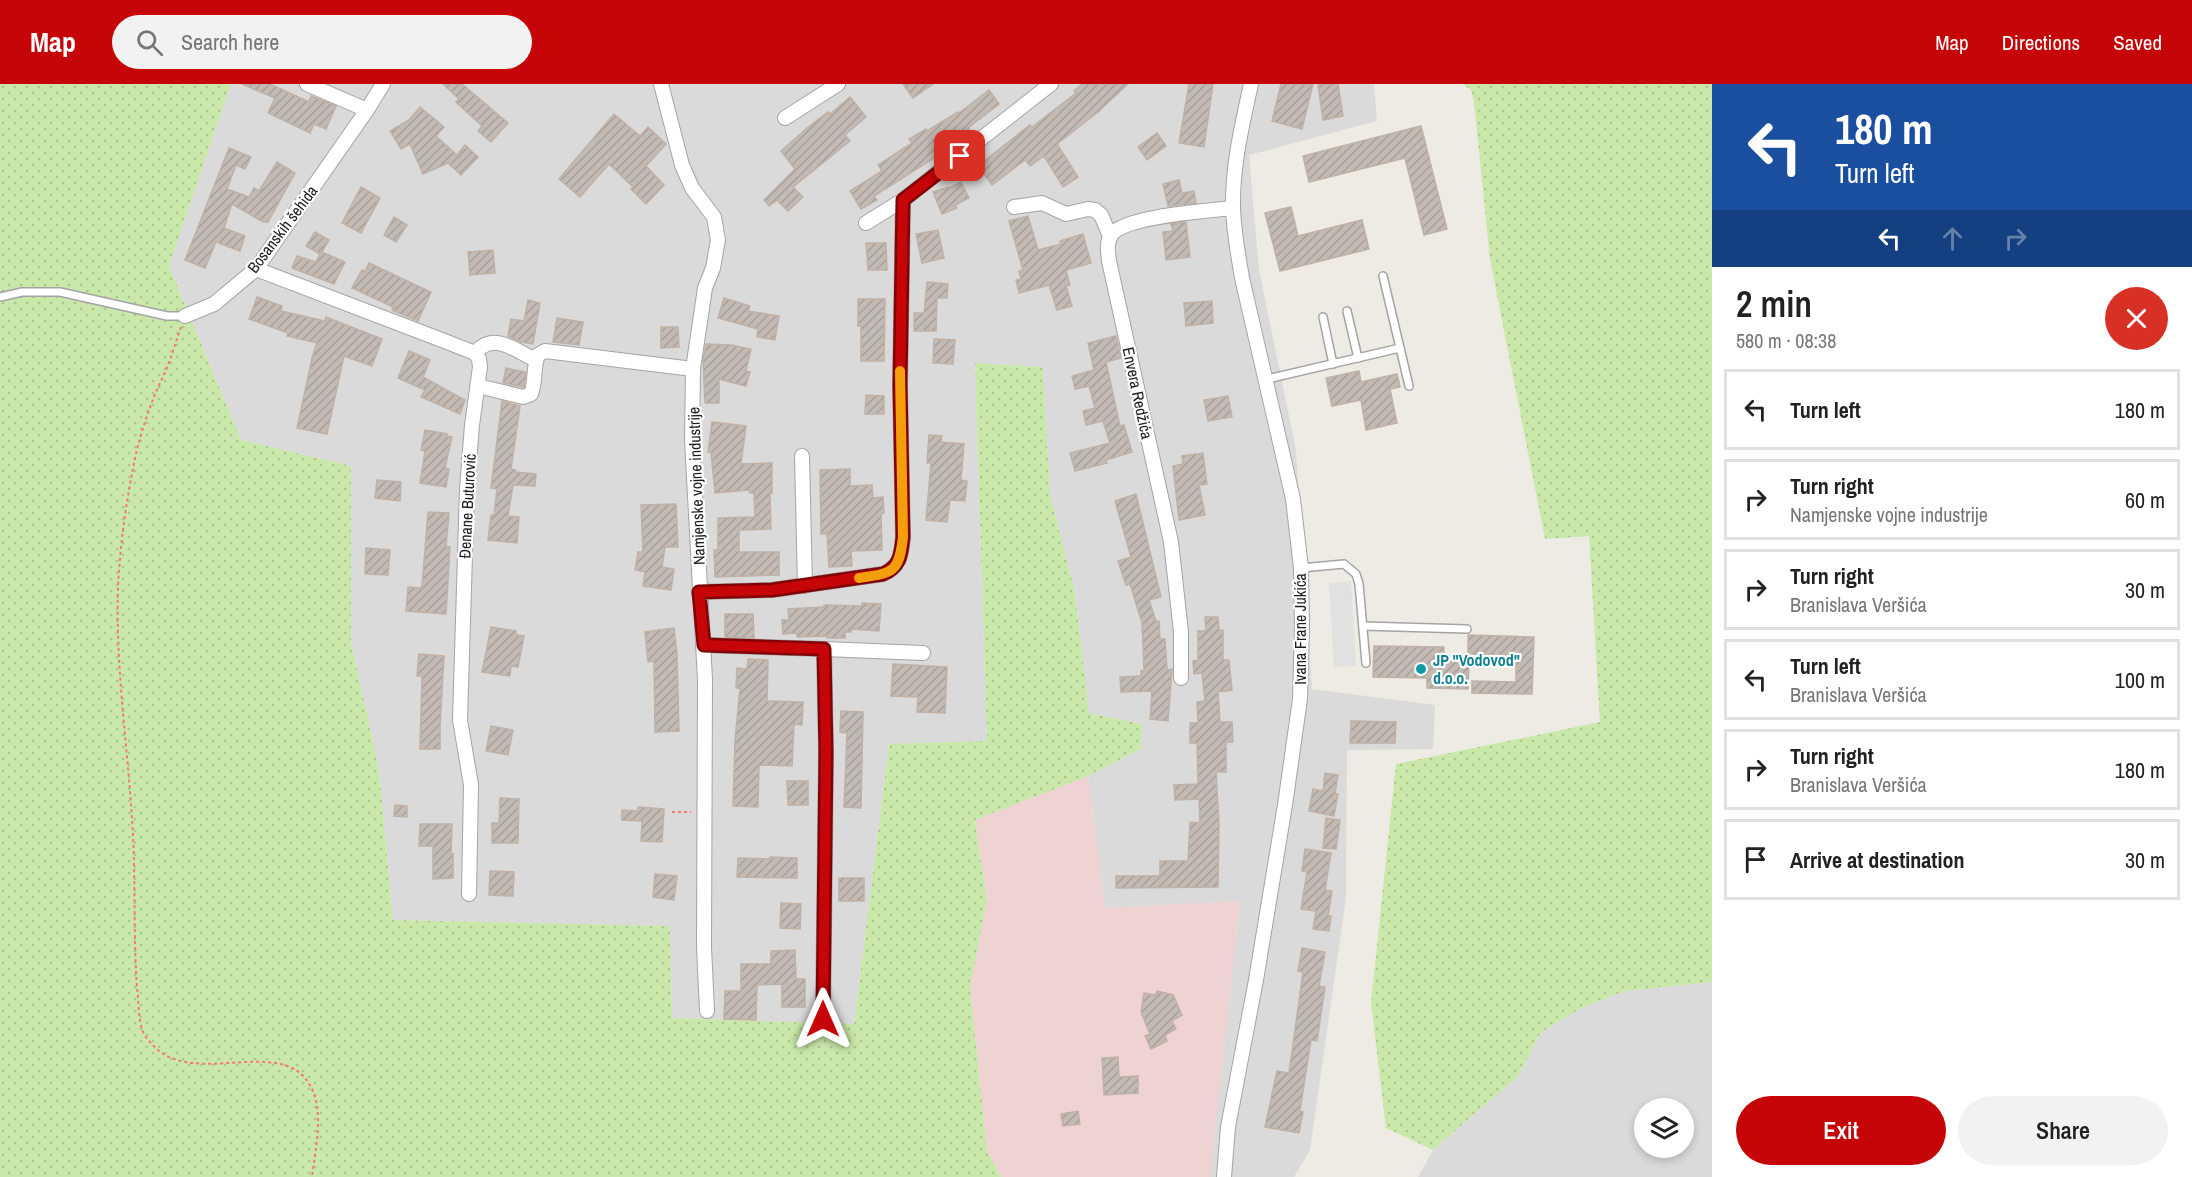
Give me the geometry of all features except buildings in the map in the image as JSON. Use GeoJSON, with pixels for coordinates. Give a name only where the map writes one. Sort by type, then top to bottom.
{"type":"FeatureCollection","features":[{"type":"Feature","properties":{"kind":"street"},"geometry":{"type":"LineString","coordinates":[[307,84],[368,110]]}},
{"type":"Feature","properties":{"kind":"street","name":"Bosanskih šehida"},"geometry":{"type":"LineString","coordinates":[[185,316],[214,304],[256,269],[368,110],[383,84]]}},
{"type":"Feature","properties":{"kind":"street","name":"Namjenske vojne industrije"},"geometry":{"type":"LineString","coordinates":[[661,84],[682,165],[692,188],[714,217],[718,240],[713,268],[705,288],[693,369],[692,440],[699,592],[704,645],[706,1011]]}},
{"type":"Feature","properties":{"kind":"street"},"geometry":{"type":"LineString","coordinates":[[785,118],[838,84]]}},
{"type":"Feature","properties":{"kind":"street"},"geometry":{"type":"LineString","coordinates":[[866,223],[903,200],[1051,84]]}},
{"type":"Feature","properties":{"kind":"street","name":"Ivana Frane Jukića"},"geometry":{"type":"LineString","coordinates":[[1224,1177],[1228,1127],[1258,968],[1285,805],[1300,699],[1302,627],[1301,568],[1293,499],[1235,242],[1233,208],[1235,169],[1240,131],[1251,84]]}},
{"type":"Feature","properties":{"kind":"street"},"geometry":{"type":"LineString","coordinates":[[699,592],[772,590],[883,574],[893,570],[901,555],[903,537],[900,385],[903,200]]}},
{"type":"Feature","properties":{"kind":"street"},"geometry":{"type":"LineString","coordinates":[[1014,207],[1042,203],[1066,214],[1088,209],[1095,210],[1101,215],[1110,236],[1117,229],[1145,219],[1233,208]]}},
{"type":"Feature","properties":{"kind":"street","name":"Envera Redžića"},"geometry":{"type":"LineString","coordinates":[[1110,236],[1107,247],[1109,261],[1171,542],[1181,632],[1181,678]]}},
{"type":"Feature","properties":{"kind":"street"},"geometry":{"type":"LineString","coordinates":[[256,269],[475,353],[488,342],[498,342],[536,360]]}},
{"type":"Feature","properties":{"kind":"street"},"geometry":{"type":"LineString","coordinates":[[478,386],[524,397],[531,394],[534,387],[536,360],[538,355],[545,351],[693,369]]}},
{"type":"Feature","properties":{"kind":"street","name":"Đenane Buturović"},"geometry":{"type":"LineString","coordinates":[[469,894],[471,785],[460,720],[467,489],[480,366],[475,353]]}},
{"type":"Feature","properties":{"kind":"street"},"geometry":{"type":"LineString","coordinates":[[802,456],[805,586]]}},
{"type":"Feature","properties":{"kind":"street"},"geometry":{"type":"LineString","coordinates":[[704,645],[923,653]]}},
{"type":"Feature","properties":{"kind":"street"},"geometry":{"type":"LineString","coordinates":[[823,1019],[826,752],[824,649]]}},
{"type":"Feature","properties":{"kind":"lane"},"geometry":{"type":"LineString","coordinates":[[1383,276],[1409,387]]}},
{"type":"Feature","properties":{"kind":"lane","name":"Bosanskih šehida"},"geometry":{"type":"LineString","coordinates":[[0,297],[22,292],[60,292],[167,316],[185,316]]}},
{"type":"Feature","properties":{"kind":"lane"},"geometry":{"type":"LineString","coordinates":[[1347,311],[1358,358]]}},
{"type":"Feature","properties":{"kind":"lane"},"geometry":{"type":"LineString","coordinates":[[1323,317],[1333,364]]}},
{"type":"Feature","properties":{"kind":"lane"},"geometry":{"type":"LineString","coordinates":[[1267,379],[1400,348]]}},
{"type":"Feature","properties":{"kind":"lane"},"geometry":{"type":"LineString","coordinates":[[1301,568],[1344,564],[1351,567],[1356,574],[1359,584],[1366,663]]}},
{"type":"Feature","properties":{"kind":"lane"},"geometry":{"type":"LineString","coordinates":[[1363,626],[1467,629]]}},
{"type":"Feature","properties":{"kind":"path"},"geometry":{"type":"LineString","coordinates":[[185,316],[168,367],[154,396],[133,468],[123,532],[118,589],[120,666],[132,805],[136,974],[140,1015],[144,1035],[159,1052],[174,1061],[195,1065],[266,1062],[293,1069],[304,1077],[315,1100],[317,1117],[312,1177]]}},
{"type":"Feature","properties":{"kind":"path"},"geometry":{"type":"LineString","coordinates":[[672,812],[704,813]]}},
{"type":"Feature","properties":{"kind":"shaded area"},"geometry":{"type":"Polygon","coordinates":[[[231,84],[1374,84],[1377,121],[1249,155],[1259,270],[1296,450],[1312,689],[1435,705],[1433,749],[1347,750],[1346,898],[1310,1150],[1294,1177],[1210,1177],[1240,901],[1105,908],[1088,776],[1141,749],[1142,724],[1089,714],[1075,593],[1050,494],[1043,367],[975,363],[987,742],[889,744],[854,1024],[672,1018],[670,926],[393,920],[379,769],[351,642],[351,466],[241,440],[169,266],[231,84]]]}},
{"type":"Feature","properties":{"kind":"shaded area"},"geometry":{"type":"Polygon","coordinates":[[[1351,581],[1356,666],[1334,667],[1329,583],[1351,581]]]}},
{"type":"Feature","properties":{"kind":"shaded area"},"geometry":{"type":"Polygon","coordinates":[[[1088,776],[1105,908],[1240,901],[1210,1177],[1001,1177],[987,1151],[970,987],[987,900],[975,820],[1088,776]]]}},
{"type":"Feature","properties":{"kind":"shaded area"},"geometry":{"type":"Polygon","coordinates":[[[1712,982],[1712,1177],[1418,1177],[1433,1150],[1518,1076],[1541,1032],[1583,1007],[1625,991],[1712,982]]]}},
{"type":"Feature","properties":{"kind":"green space"},"geometry":{"type":"Polygon","coordinates":[[[0,84],[231,84],[169,266],[241,440],[351,466],[351,642],[379,769],[393,920],[670,926],[672,1018],[854,1024],[889,744],[987,741],[975,363],[1043,367],[1050,494],[1075,593],[1089,713],[1142,724],[1141,749],[1088,776],[975,820],[987,900],[970,987],[987,1151],[1001,1177],[0,1177],[0,84]]]}},
{"type":"Feature","properties":{"kind":"green space"},"geometry":{"type":"Polygon","coordinates":[[[1463,84],[1712,84],[1712,982],[1625,991],[1583,1007],[1541,1032],[1518,1076],[1433,1150],[1386,1128],[1371,1003],[1396,764],[1600,722],[1589,536],[1545,539],[1490,259],[1474,102],[1471,90],[1463,84]]]}},
{"type":"Feature","properties":{"kind":"slow traffic"},"geometry":{"type":"LineString","coordinates":[[859,578],[893,570],[901,555],[903,537],[900,371]]}},
{"type":"Feature","properties":{"kind":"place","name":"JP \"Vodovod\" d.o.o."},"geometry":{"type":"Point","coordinates":[1421,669]}},
{"type":"Feature","properties":{"kind":"route"},"geometry":{"type":"LineString","coordinates":[[823,1019],[826,752],[824,649],[704,645],[699,592],[772,590],[883,574],[893,570],[901,555],[903,537],[900,385],[903,200],[960,156]]}}]}
